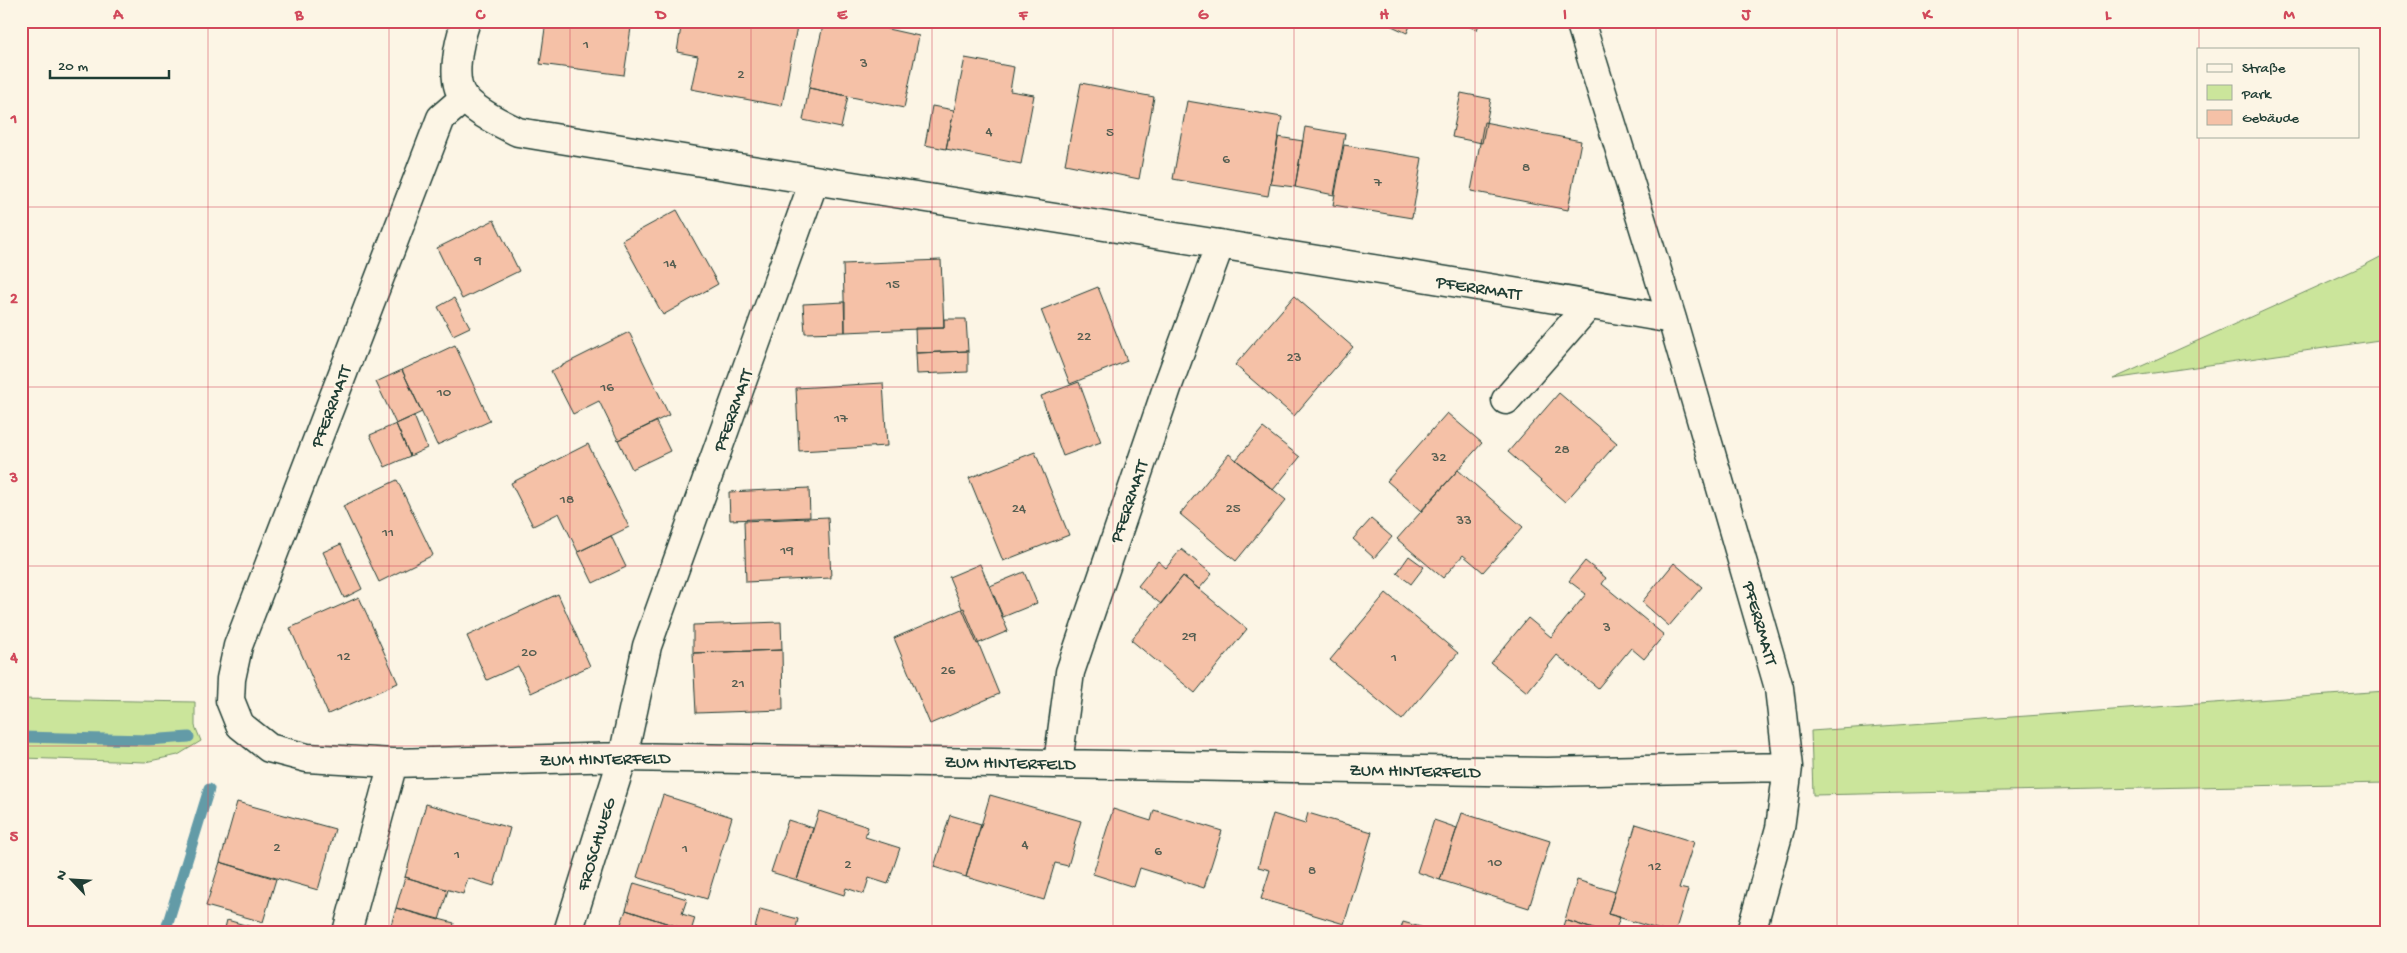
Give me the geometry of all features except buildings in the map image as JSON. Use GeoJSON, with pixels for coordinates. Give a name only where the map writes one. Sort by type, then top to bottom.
{"type":"FeatureCollection","features":[{"type":"Feature","properties":{"kind":"street"},"geometry":{"type":"LineString","coordinates":[[464,98],[457,77],[458,44],[466,21]]}},
{"type":"Feature","properties":{"kind":"street","name":"PFERRMATT"},"geometry":{"type":"LineString","coordinates":[[1580,21],[1672,320],[1779,688],[1788,768],[1780,828],[1751,932]]}},
{"type":"Feature","properties":{"kind":"street","name":"PFERRMATT"},"geometry":{"type":"LineString","coordinates":[[240,725],[230,700],[231,679],[238,646],[442,118],[464,98],[487,116],[518,132],[814,181],[1220,244],[1672,320]]}},
{"type":"Feature","properties":{"kind":"street","name":"PFERRMATT"},"geometry":{"type":"LineString","coordinates":[[623,756],[647,646],[814,181]]}},
{"type":"Feature","properties":{"kind":"street","name":"PFERRMATT"},"geometry":{"type":"LineString","coordinates":[[1058,763],[1070,672],[1168,385],[1220,244]]}},
{"type":"Feature","properties":{"kind":"street"},"geometry":{"type":"LineString","coordinates":[[1506,400],[1589,305]]}},
{"type":"Feature","properties":{"kind":"street","name":"ZUM HINTERFELD"},"geometry":{"type":"LineString","coordinates":[[240,725],[269,748],[307,758],[393,762],[623,756],[1547,772],[1788,768]]}},
{"type":"Feature","properties":{"kind":"street","name":"FROSCHWEG"},"geometry":{"type":"LineString","coordinates":[[568,932],[623,756]]}},
{"type":"Feature","properties":{"kind":"street"},"geometry":{"type":"LineString","coordinates":[[347,932],[393,762]]}},
{"type":"Feature","properties":{"kind":"green space"},"geometry":{"type":"Polygon","coordinates":[[[2386,254],[2386,339],[2113,379],[2361,267],[2386,254]]]}},
{"type":"Feature","properties":{"kind":"green space"},"geometry":{"type":"Polygon","coordinates":[[[2386,691],[2386,783],[1813,795],[1811,731],[2386,691]]]}},
{"type":"Feature","properties":{"kind":"green space"},"geometry":{"type":"Polygon","coordinates":[[[21,699],[195,702],[195,726],[201,741],[178,755],[145,762],[21,758],[21,699]]]}},
{"type":"Feature","properties":{"kind":"waterway"},"geometry":{"type":"LineString","coordinates":[[21,737],[148,740],[189,737]]}},
{"type":"Feature","properties":{"kind":"waterway"},"geometry":{"type":"LineString","coordinates":[[165,932],[209,789]]}}]}
